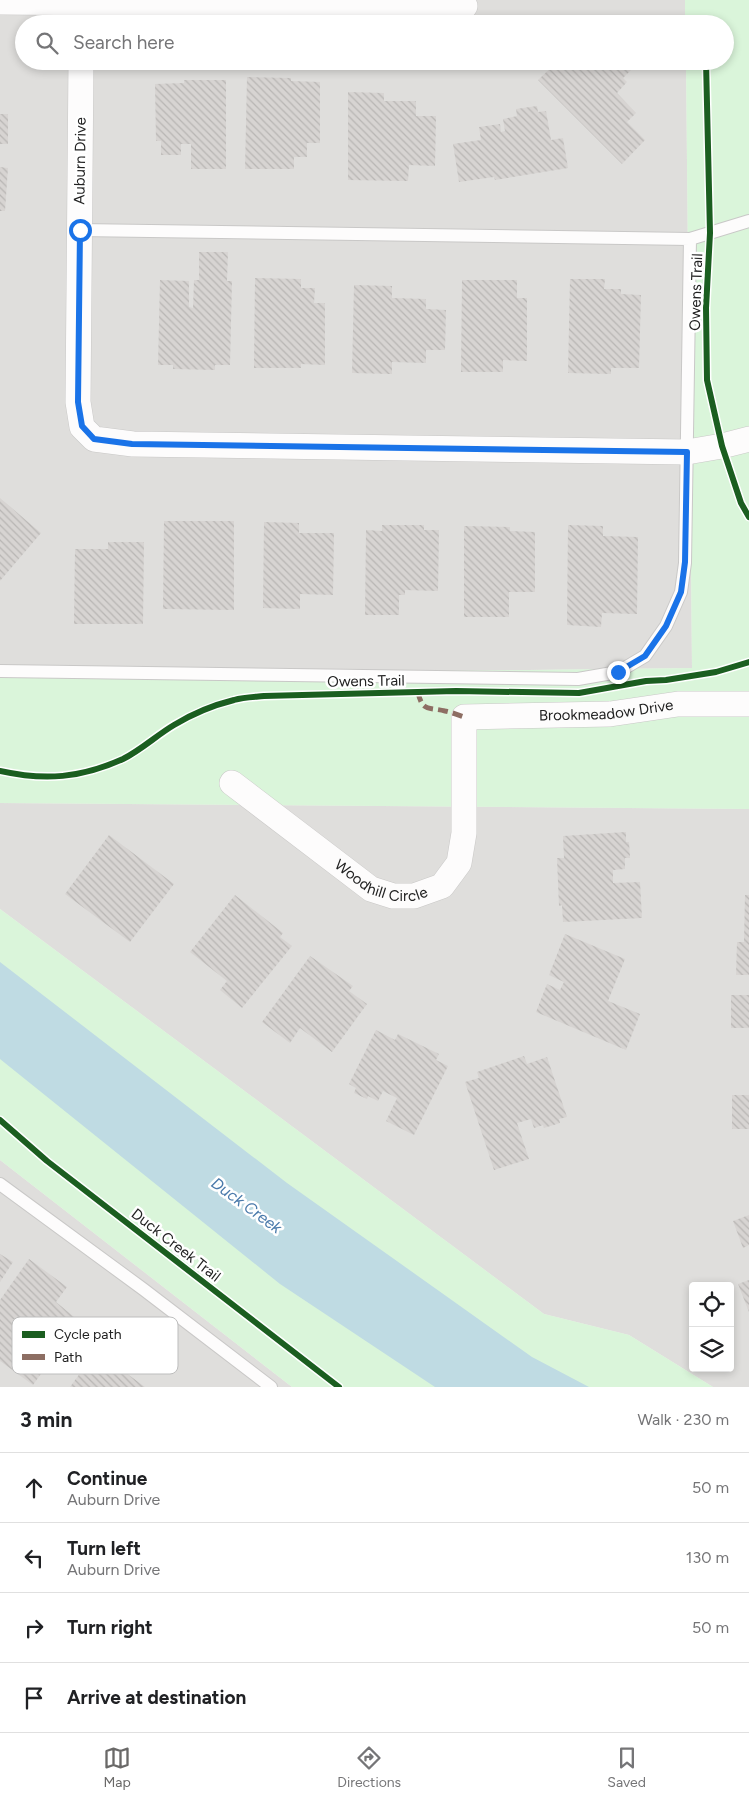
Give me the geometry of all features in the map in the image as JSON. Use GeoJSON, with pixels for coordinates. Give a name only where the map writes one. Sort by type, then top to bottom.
{"type":"FeatureCollection","features":[{"type":"Feature","properties":{"kind":"street"},"geometry":{"type":"LineString","coordinates":[[0,2],[82,13],[465,6]]}},
{"type":"Feature","properties":{"kind":"street","name":"Auburn Drive"},"geometry":{"type":"LineString","coordinates":[[81,70],[78,402],[82,426],[94,439],[142,444],[687,452],[749,439]]}},
{"type":"Feature","properties":{"kind":"street","name":"Brookmeadow Drive"},"geometry":{"type":"LineString","coordinates":[[464,717],[610,714],[678,704],[749,704]]}},
{"type":"Feature","properties":{"kind":"street","name":"Woodhill Circle"},"geometry":{"type":"LineString","coordinates":[[232,783],[371,889],[393,896],[414,896],[442,886],[459,863],[464,833],[464,717]]}},
{"type":"Feature","properties":{"kind":"lane"},"geometry":{"type":"LineString","coordinates":[[80,230],[690,240],[749,221]]}},
{"type":"Feature","properties":{"kind":"lane"},"geometry":{"type":"LineString","coordinates":[[0,671],[578,679],[618,672],[645,656],[666,626],[681,592],[685,562],[690,240]]}},
{"type":"Feature","properties":{"kind":"lane"},"geometry":{"type":"LineString","coordinates":[[0,1184],[272,1387]]}},
{"type":"Feature","properties":{"kind":"shaded area"},"geometry":{"type":"Polygon","coordinates":[[[0,0],[685,0],[685,15],[15,15],[15,70],[686,70],[692,668],[0,676],[0,0]]]}},
{"type":"Feature","properties":{"kind":"shaded area"},"geometry":{"type":"Polygon","coordinates":[[[0,803],[749,809],[749,1387],[713,1387],[629,1335],[544,1314],[0,909],[0,803]]]}},
{"type":"Feature","properties":{"kind":"shaded area"},"geometry":{"type":"Polygon","coordinates":[[[0,1160],[292,1387],[0,1387],[0,1160]]]}},
{"type":"Feature","properties":{"kind":"green space"},"geometry":{"type":"Polygon","coordinates":[[[685,0],[749,0],[749,809],[0,803],[0,676],[692,668],[686,70],[734,70],[734,15],[685,15],[685,0]]]}},
{"type":"Feature","properties":{"kind":"green space"},"geometry":{"type":"Polygon","coordinates":[[[0,909],[544,1314],[629,1335],[713,1387],[292,1387],[0,1160],[0,909]]]}},
{"type":"Feature","properties":{"kind":"water","name":"Duck Creek"},"geometry":{"type":"Polygon","coordinates":[[[0,962],[287,1183],[532,1357],[589,1387],[435,1387],[280,1284],[0,1059],[0,962]]]}},
{"type":"Feature","properties":{"kind":"building"},"geometry":{"type":"Polygon","coordinates":[[[549,70],[631,70],[623,78],[627,82],[617,93],[636,113],[627,122],[645,140],[622,164],[538,80],[549,70]]]}},
{"type":"Feature","properties":{"kind":"building"},"geometry":{"type":"Polygon","coordinates":[[[247,77],[291,78],[291,81],[320,82],[320,143],[307,143],[307,157],[294,157],[294,169],[245,169],[247,77]]]}},
{"type":"Feature","properties":{"kind":"building"},"geometry":{"type":"Polygon","coordinates":[[[184,80],[226,80],[226,169],[191,169],[191,144],[181,144],[181,155],[161,155],[161,141],[156,141],[155,84],[184,83],[184,80]]]}},
{"type":"Feature","properties":{"kind":"building"},"geometry":{"type":"Polygon","coordinates":[[[348,92],[384,93],[384,101],[416,101],[416,116],[436,116],[435,166],[409,165],[408,181],[348,180],[348,92]]]}},
{"type":"Feature","properties":{"kind":"building"},"geometry":{"type":"Polygon","coordinates":[[[537,106],[538,112],[546,111],[551,140],[563,138],[568,168],[495,180],[494,177],[459,182],[453,144],[481,140],[479,127],[500,124],[501,132],[505,131],[503,119],[517,116],[516,109],[537,106]]]}},
{"type":"Feature","properties":{"kind":"building"},"geometry":{"type":"Polygon","coordinates":[[[0,114],[8,114],[8,144],[0,144],[0,114]]]}},
{"type":"Feature","properties":{"kind":"building"},"geometry":{"type":"Polygon","coordinates":[[[0,167],[8,168],[5,211],[0,211],[0,167]]]}},
{"type":"Feature","properties":{"kind":"building"},"geometry":{"type":"Polygon","coordinates":[[[199,252],[228,252],[227,281],[232,281],[230,365],[215,365],[215,370],[173,369],[173,365],[158,365],[160,280],[189,281],[189,307],[193,308],[194,280],[199,280],[199,252]]]}},
{"type":"Feature","properties":{"kind":"building"},"geometry":{"type":"Polygon","coordinates":[[[255,278],[301,279],[301,288],[315,288],[314,303],[325,303],[325,365],[301,364],[301,368],[254,368],[255,278]]]}},
{"type":"Feature","properties":{"kind":"building"},"geometry":{"type":"Polygon","coordinates":[[[570,279],[605,279],[604,289],[621,289],[621,294],[641,295],[639,368],[611,368],[611,374],[568,373],[570,279]]]}},
{"type":"Feature","properties":{"kind":"building"},"geometry":{"type":"Polygon","coordinates":[[[462,280],[517,280],[517,298],[527,298],[527,361],[503,360],[503,372],[461,372],[462,280]]]}},
{"type":"Feature","properties":{"kind":"building"},"geometry":{"type":"Polygon","coordinates":[[[354,285],[392,286],[392,298],[426,299],[426,309],[446,310],[445,350],[426,350],[426,363],[392,362],[392,374],[352,373],[354,285]]]}},
{"type":"Feature","properties":{"kind":"building"},"geometry":{"type":"Polygon","coordinates":[[[0,498],[41,533],[0,581],[0,498]]]}},
{"type":"Feature","properties":{"kind":"building"},"geometry":{"type":"Polygon","coordinates":[[[164,521],[234,521],[234,610],[163,609],[164,521]]]}},
{"type":"Feature","properties":{"kind":"building"},"geometry":{"type":"Polygon","coordinates":[[[264,522],[299,523],[299,533],[334,533],[333,595],[300,594],[300,609],[263,608],[264,522]]]}},
{"type":"Feature","properties":{"kind":"building"},"geometry":{"type":"Polygon","coordinates":[[[382,525],[424,525],[424,530],[439,530],[438,591],[405,590],[405,595],[399,595],[399,615],[365,615],[366,530],[382,531],[382,525]]]}},
{"type":"Feature","properties":{"kind":"building"},"geometry":{"type":"Polygon","coordinates":[[[568,525],[603,526],[603,536],[638,537],[637,614],[602,613],[601,627],[567,625],[568,525]]]}},
{"type":"Feature","properties":{"kind":"building"},"geometry":{"type":"Polygon","coordinates":[[[464,526],[510,527],[510,531],[535,532],[535,592],[509,592],[509,617],[464,617],[464,526]]]}},
{"type":"Feature","properties":{"kind":"building"},"geometry":{"type":"Polygon","coordinates":[[[108,542],[144,542],[143,624],[74,624],[75,549],[108,549],[108,542]]]}},
{"type":"Feature","properties":{"kind":"building"},"geometry":{"type":"Polygon","coordinates":[[[626,832],[626,842],[629,842],[630,858],[625,858],[625,869],[613,870],[613,883],[640,882],[642,918],[563,922],[562,905],[559,906],[557,858],[564,858],[563,836],[626,832]]]}},
{"type":"Feature","properties":{"kind":"building"},"geometry":{"type":"Polygon","coordinates":[[[109,835],[174,884],[130,942],[65,894],[109,835]]]}},
{"type":"Feature","properties":{"kind":"building"},"geometry":{"type":"Polygon","coordinates":[[[235,895],[283,933],[280,937],[292,946],[242,1008],[220,990],[227,981],[190,952],[235,895]]]}},
{"type":"Feature","properties":{"kind":"building"},"geometry":{"type":"Polygon","coordinates":[[[745,895],[749,895],[749,975],[736,975],[737,942],[744,942],[745,895]]]}},
{"type":"Feature","properties":{"kind":"building"},"geometry":{"type":"Polygon","coordinates":[[[565,934],[625,959],[608,1001],[640,1014],[626,1050],[536,1012],[547,984],[560,990],[564,982],[549,975],[565,934]]]}},
{"type":"Feature","properties":{"kind":"building"},"geometry":{"type":"Polygon","coordinates":[[[310,956],[353,986],[349,991],[367,1004],[332,1052],[300,1028],[290,1043],[262,1022],[310,956]]]}},
{"type":"Feature","properties":{"kind":"building"},"geometry":{"type":"Polygon","coordinates":[[[731,995],[749,995],[749,1028],[731,1028],[731,995]]]}},
{"type":"Feature","properties":{"kind":"building"},"geometry":{"type":"Polygon","coordinates":[[[376,1030],[395,1040],[398,1034],[439,1054],[436,1060],[448,1066],[414,1135],[386,1121],[397,1098],[383,1091],[378,1101],[368,1096],[367,1099],[354,1093],[356,1088],[349,1084],[376,1030]]]}},
{"type":"Feature","properties":{"kind":"building"},"geometry":{"type":"Polygon","coordinates":[[[524,1056],[527,1064],[547,1057],[567,1117],[559,1119],[560,1123],[544,1128],[543,1125],[534,1128],[531,1119],[517,1123],[529,1159],[494,1170],[465,1082],[479,1078],[477,1072],[524,1056]]]}},
{"type":"Feature","properties":{"kind":"building"},"geometry":{"type":"Polygon","coordinates":[[[732,1095],[749,1095],[749,1129],[732,1129],[732,1095]]]}},
{"type":"Feature","properties":{"kind":"building"},"geometry":{"type":"Polygon","coordinates":[[[749,1215],[749,1245],[743,1248],[733,1221],[749,1215]]]}},
{"type":"Feature","properties":{"kind":"building"},"geometry":{"type":"Polygon","coordinates":[[[0,1254],[13,1262],[0,1282],[0,1254]]]}},
{"type":"Feature","properties":{"kind":"building"},"geometry":{"type":"Polygon","coordinates":[[[29,1259],[67,1287],[56,1302],[74,1317],[12,1317],[12,1370],[0,1361],[0,1300],[29,1259]]]}},
{"type":"Feature","properties":{"kind":"building"},"geometry":{"type":"Polygon","coordinates":[[[749,1280],[749,1312],[738,1284],[749,1280]]]}},
{"type":"Feature","properties":{"kind":"building"},"geometry":{"type":"Polygon","coordinates":[[[18,1374],[41,1374],[33,1385],[18,1374]]]}},
{"type":"Feature","properties":{"kind":"building"},"geometry":{"type":"Polygon","coordinates":[[[79,1374],[127,1374],[145,1387],[70,1387],[79,1374]]]}},
{"type":"Feature","properties":{"kind":"marked path"},"geometry":{"type":"LineString","coordinates":[[418,692],[422,703],[427,708],[447,711],[464,717]]}},
{"type":"Feature","properties":{"kind":"cycle path","name":"Owens Trail"},"geometry":{"type":"LineString","coordinates":[[706,70],[710,233],[706,308],[707,380],[722,446],[741,503],[749,517]]}},
{"type":"Feature","properties":{"kind":"cycle path","name":"Owens Trail"},"geometry":{"type":"LineString","coordinates":[[0,771],[48,777],[77,774],[92,770],[123,759],[181,721],[219,704],[238,699],[264,696],[456,691],[579,693],[646,681],[666,680],[716,672],[749,662]]}},
{"type":"Feature","properties":{"kind":"cycle path","name":"Duck Creek Trail"},"geometry":{"type":"LineString","coordinates":[[0,1120],[47,1161],[339,1387]]}},
{"type":"Feature","properties":{"kind":"route"},"geometry":{"type":"LineString","coordinates":[[80,230],[78,402],[82,426],[94,439],[132,444],[687,452],[685,562],[681,592],[666,626],[645,656],[618,672]]}}]}
